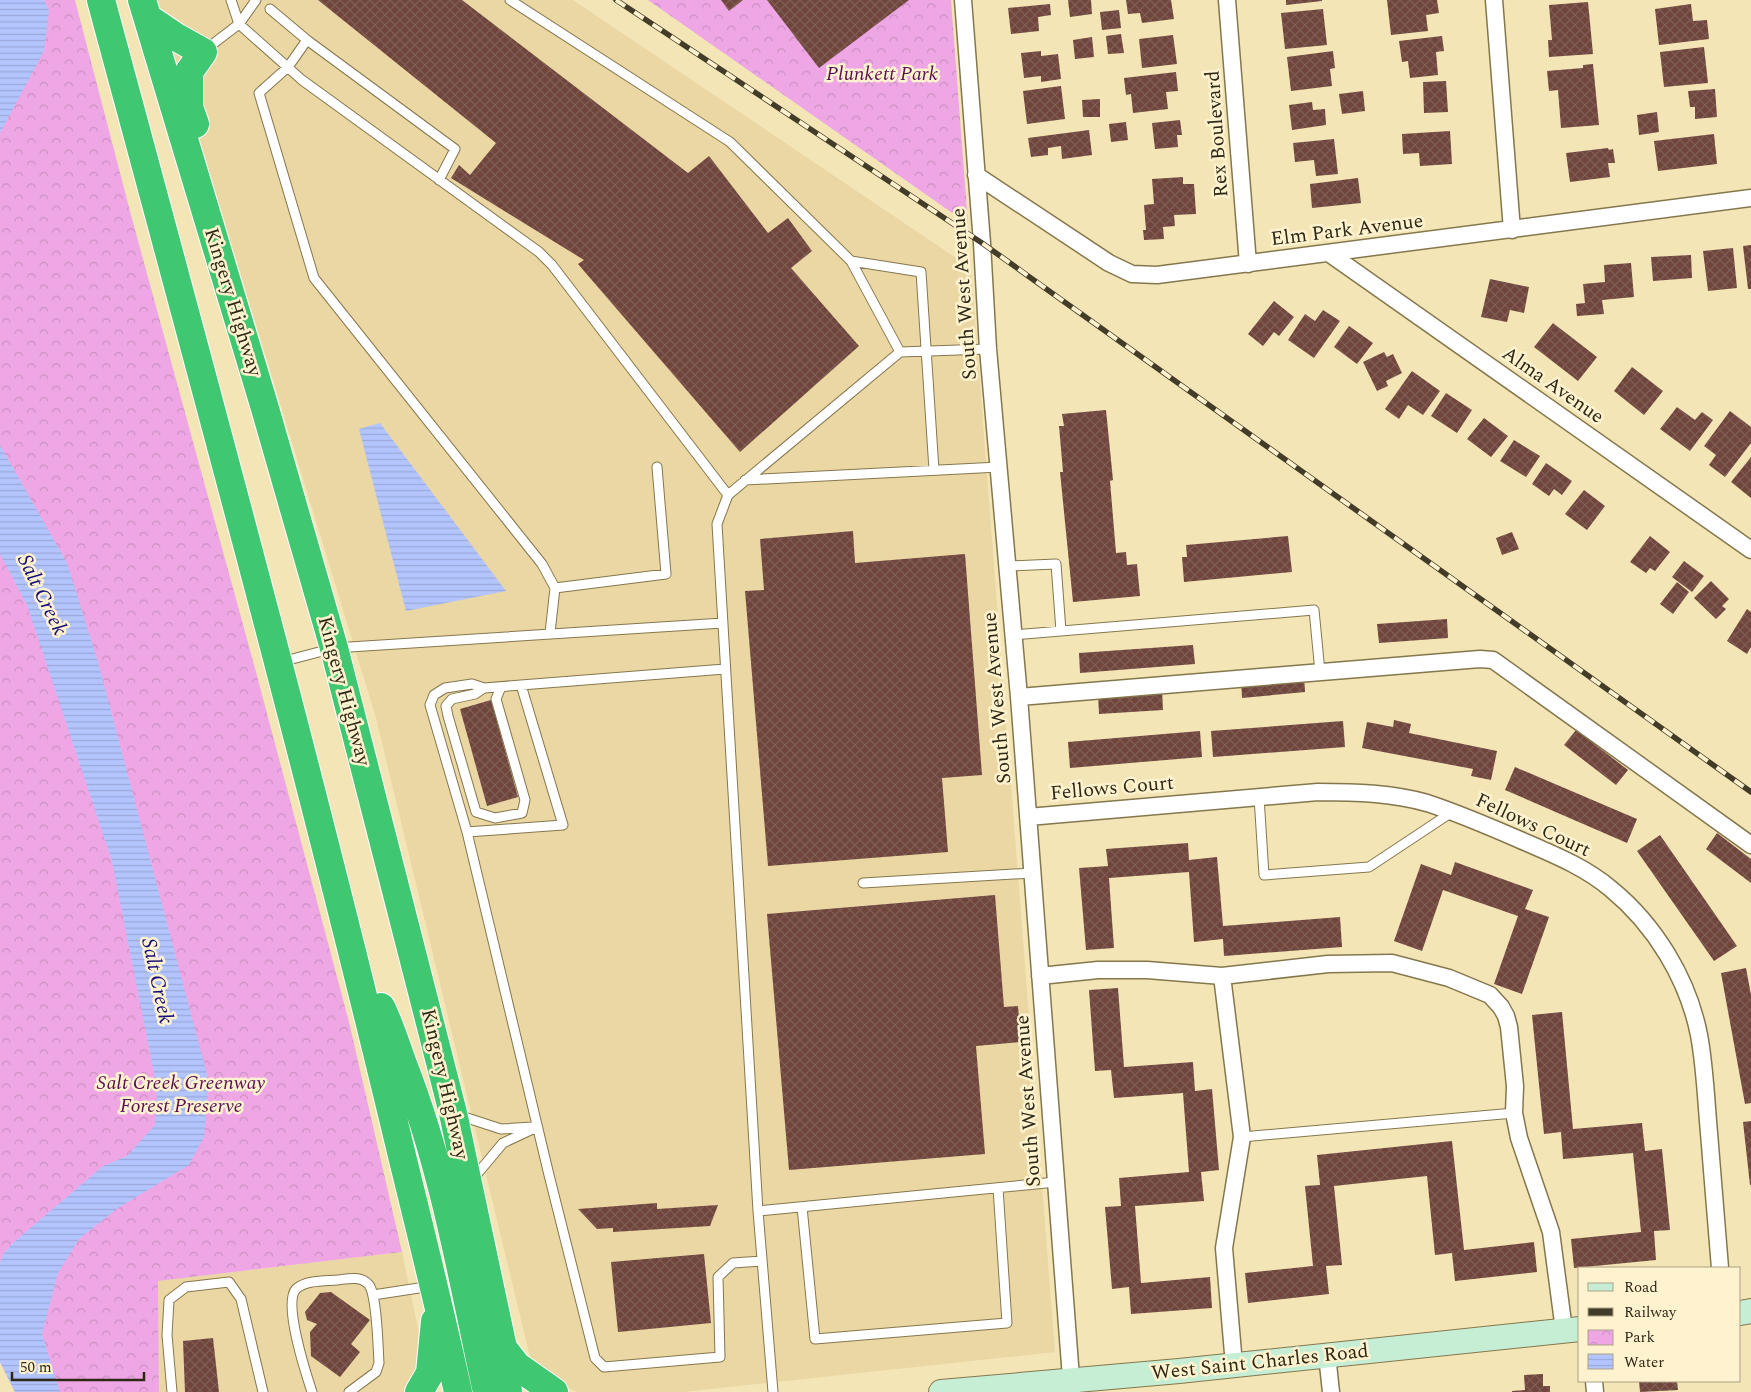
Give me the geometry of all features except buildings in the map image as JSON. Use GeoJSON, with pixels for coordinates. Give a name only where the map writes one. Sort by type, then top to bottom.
{"type":"FeatureCollection","features":[{"type":"Feature","properties":{"kind":"highway"},"geometry":{"type":"LineString","coordinates":[[101,0],[354,952],[458,1392]]}},
{"type":"Feature","properties":{"kind":"highway"},"geometry":{"type":"LineString","coordinates":[[145,9],[176,37],[203,52],[189,72],[190,107],[226,226],[233,301]]}},
{"type":"Feature","properties":{"kind":"highway","name":"Kingery Highway"},"geometry":{"type":"LineString","coordinates":[[145,9],[233,301],[334,648],[453,1113],[503,1348],[508,1392]]}},
{"type":"Feature","properties":{"kind":"highway"},"geometry":{"type":"LineString","coordinates":[[354,952],[383,1011],[414,1091],[429,1137],[457,1253],[487,1392]]}},
{"type":"Feature","properties":{"kind":"highway"},"geometry":{"type":"LineString","coordinates":[[418,1392],[430,1373],[436,1293]]}},
{"type":"Feature","properties":{"kind":"highway"},"geometry":{"type":"LineString","coordinates":[[503,1348],[517,1366],[554,1392]]}},
{"type":"Feature","properties":{"kind":"main road","name":"West Saint Charles Road"},"geometry":{"type":"LineString","coordinates":[[941,1392],[1071,1386],[1234,1365],[1572,1330]]}},
{"type":"Feature","properties":{"kind":"street","name":"South West Avenue"},"geometry":{"type":"LineString","coordinates":[[963,0],[982,243],[988,349],[1020,697],[1071,1386]]}},
{"type":"Feature","properties":{"kind":"street","name":"Rex Boulevard"},"geometry":{"type":"LineString","coordinates":[[1227,0],[1248,264]]}},
{"type":"Feature","properties":{"kind":"street"},"geometry":{"type":"LineString","coordinates":[[1494,0],[1512,230]]}},
{"type":"Feature","properties":{"kind":"street","name":"Elm Park Avenue"},"geometry":{"type":"LineString","coordinates":[[976,175],[1109,263],[1132,274],[1157,276],[1751,198]]}},
{"type":"Feature","properties":{"kind":"street","name":"Alma Avenue"},"geometry":{"type":"LineString","coordinates":[[1330,254],[1751,550]]}},
{"type":"Feature","properties":{"kind":"street"},"geometry":{"type":"LineString","coordinates":[[1020,697],[1480,659],[1493,660],[1751,845]]}},
{"type":"Feature","properties":{"kind":"street","name":"Fellows Court"},"geometry":{"type":"LineString","coordinates":[[1028,817],[1318,792],[1358,792],[1394,796],[1452,812],[1561,858],[1611,889],[1642,920],[1671,961],[1690,1004],[1699,1035],[1705,1082],[1720,1267]]}},
{"type":"Feature","properties":{"kind":"street"},"geometry":{"type":"LineString","coordinates":[[1040,976],[1098,970],[1147,970],[1222,976],[1328,964],[1392,963],[1449,978],[1490,996],[1501,1007],[1509,1027],[1515,1086],[1514,1112],[1519,1138],[1551,1232],[1572,1330]]}},
{"type":"Feature","properties":{"kind":"street"},"geometry":{"type":"LineString","coordinates":[[1222,976],[1242,1137],[1224,1248],[1234,1365]]}},
{"type":"Feature","properties":{"kind":"street"},"geometry":{"type":"LineString","coordinates":[[1327,1355],[1331,1392]]}},
{"type":"Feature","properties":{"kind":"lane"},"geometry":{"type":"LineString","coordinates":[[231,0],[238,24],[310,86],[539,252],[552,265],[728,495]]}},
{"type":"Feature","properties":{"kind":"lane"},"geometry":{"type":"LineString","coordinates":[[203,52],[238,24],[256,0]]}},
{"type":"Feature","properties":{"kind":"lane"},"geometry":{"type":"LineString","coordinates":[[510,0],[730,142],[851,261],[900,352]]}},
{"type":"Feature","properties":{"kind":"lane"},"geometry":{"type":"LineString","coordinates":[[270,9],[307,40],[455,149],[439,180]]}},
{"type":"Feature","properties":{"kind":"lane"},"geometry":{"type":"LineString","coordinates":[[307,40],[288,67],[259,93],[314,278],[542,564],[555,588],[550,634]]}},
{"type":"Feature","properties":{"kind":"lane"},"geometry":{"type":"LineString","coordinates":[[851,261],[921,272],[934,470]]}},
{"type":"Feature","properties":{"kind":"lane"},"geometry":{"type":"LineString","coordinates":[[773,1392],[758,1211],[717,524],[728,495],[900,352],[988,349]]}},
{"type":"Feature","properties":{"kind":"lane"},"geometry":{"type":"LineString","coordinates":[[555,588],[666,574],[657,467]]}},
{"type":"Feature","properties":{"kind":"lane"},"geometry":{"type":"LineString","coordinates":[[745,480],[999,467]]}},
{"type":"Feature","properties":{"kind":"lane"},"geometry":{"type":"LineString","coordinates":[[1008,566],[1056,564],[1061,632]]}},
{"type":"Feature","properties":{"kind":"lane"},"geometry":{"type":"LineString","coordinates":[[1014,635],[1314,610],[1320,672]]}},
{"type":"Feature","properties":{"kind":"lane"},"geometry":{"type":"LineString","coordinates":[[278,663],[334,648],[723,623]]}},
{"type":"Feature","properties":{"kind":"lane"},"geometry":{"type":"LineString","coordinates":[[725,669],[501,687],[484,688],[472,684],[445,688],[434,695],[430,705],[467,832],[537,1127],[595,1358],[604,1367],[720,1358],[718,1277],[733,1263],[762,1261]]}},
{"type":"Feature","properties":{"kind":"lane"},"geometry":{"type":"LineString","coordinates":[[467,832],[563,824],[521,685]]}},
{"type":"Feature","properties":{"kind":"lane"},"geometry":{"type":"LineString","coordinates":[[484,688],[475,694],[452,698],[446,706],[476,812],[495,818],[522,813],[525,800],[496,699],[501,687]]}},
{"type":"Feature","properties":{"kind":"lane"},"geometry":{"type":"LineString","coordinates":[[1259,797],[1264,874],[1369,866],[1452,812]]}},
{"type":"Feature","properties":{"kind":"lane"},"geometry":{"type":"LineString","coordinates":[[863,882],[1032,873]]}},
{"type":"Feature","properties":{"kind":"lane"},"geometry":{"type":"LineString","coordinates":[[1242,1137],[1514,1112]]}},
{"type":"Feature","properties":{"kind":"lane"},"geometry":{"type":"LineString","coordinates":[[453,1113],[501,1129],[537,1127]]}},
{"type":"Feature","properties":{"kind":"lane"},"geometry":{"type":"LineString","coordinates":[[468,1184],[503,1143],[537,1127]]}},
{"type":"Feature","properties":{"kind":"lane"},"geometry":{"type":"LineString","coordinates":[[758,1211],[1056,1182]]}},
{"type":"Feature","properties":{"kind":"lane"},"geometry":{"type":"LineString","coordinates":[[802,1207],[815,1339],[1007,1323],[998,1188]]}},
{"type":"Feature","properties":{"kind":"lane"},"geometry":{"type":"LineString","coordinates":[[312,1392],[298,1350],[292,1306],[293,1294],[304,1284],[358,1278],[368,1284],[373,1295],[378,1368],[372,1376],[349,1392]]}},
{"type":"Feature","properties":{"kind":"lane"},"geometry":{"type":"LineString","coordinates":[[172,1392],[167,1336],[169,1300],[186,1287],[229,1282],[241,1299],[263,1392]]}},
{"type":"Feature","properties":{"kind":"lane"},"geometry":{"type":"LineString","coordinates":[[373,1295],[436,1293]]}},
{"type":"Feature","properties":{"kind":"shaded area"},"geometry":{"type":"Polygon","coordinates":[[[157,0],[573,0],[971,268],[1055,1352],[684,1392],[578,1392],[562,1386],[530,1357],[376,718],[157,0]]]}},
{"type":"Feature","properties":{"kind":"shaded area"},"geometry":{"type":"Polygon","coordinates":[[[402,1252],[422,1347],[422,1373],[407,1392],[159,1392],[158,1281],[402,1252]]]}},
{"type":"Feature","properties":{"kind":"green space","name":"Salt Creek Greenway Forest Preserve"},"geometry":{"type":"Polygon","coordinates":[[[0,0],[75,0],[131,215],[349,1022],[402,1252],[158,1281],[159,1392],[15,1392],[0,1362],[0,0]]]}},
{"type":"Feature","properties":{"kind":"green space","name":"Plunkett Park"},"geometry":{"type":"Polygon","coordinates":[[[648,0],[951,0],[968,224],[648,0]]]}},
{"type":"Feature","properties":{"kind":"water"},"geometry":{"type":"Polygon","coordinates":[[[0,0],[44,0],[49,10],[44,51],[0,133],[0,0]]]}},
{"type":"Feature","properties":{"kind":"water"},"geometry":{"type":"Polygon","coordinates":[[[380,423],[506,591],[406,611],[359,429],[380,423]]]}},
{"type":"Feature","properties":{"kind":"water","name":"Salt Creek"},"geometry":{"type":"Polygon","coordinates":[[[0,445],[67,563],[98,662],[209,1082],[204,1137],[189,1165],[118,1208],[79,1239],[58,1273],[42,1334],[60,1392],[15,1392],[0,1362],[0,1263],[3,1254],[13,1243],[103,1166],[127,1156],[155,1125],[157,1088],[112,861],[27,605],[0,554],[0,445]]]}},
{"type":"Feature","properties":{"kind":"railway"},"geometry":{"type":"LineString","coordinates":[[616,0],[982,243],[1751,792]]}}]}
